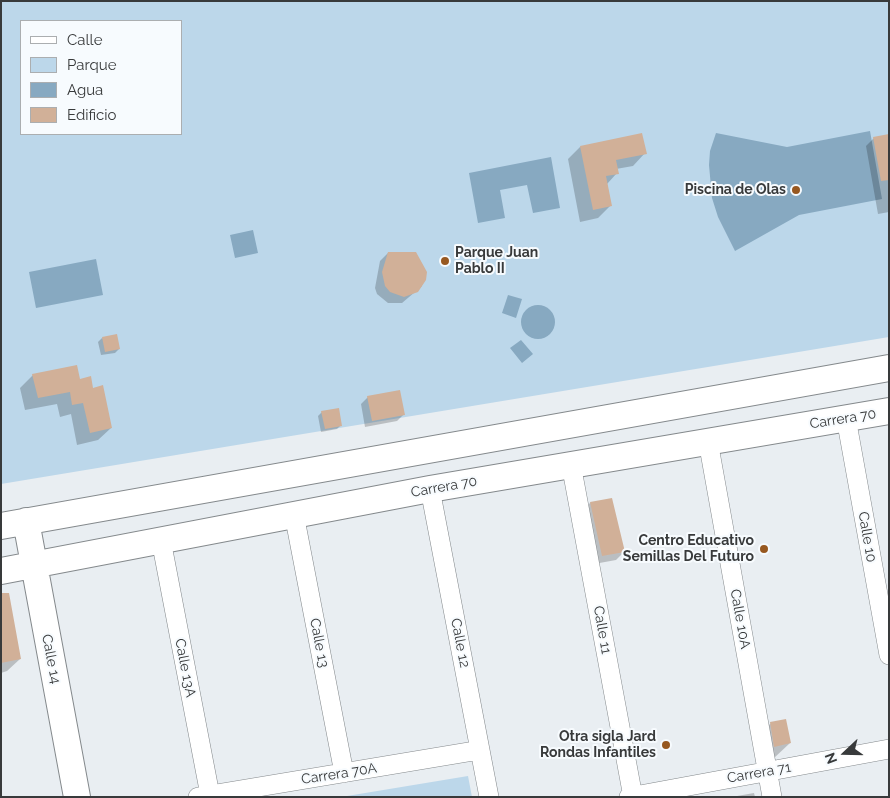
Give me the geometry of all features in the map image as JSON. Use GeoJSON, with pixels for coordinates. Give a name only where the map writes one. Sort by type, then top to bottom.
{"type":"FeatureCollection","features":[{"type":"Feature","properties":{"kind":"main road"},"geometry":{"type":"LineString","coordinates":[[12,524],[889,368]]}},
{"type":"Feature","properties":{"kind":"main road","name":"Carrera 70"},"geometry":{"type":"LineString","coordinates":[[18,568],[430,489],[889,411]]}},
{"type":"Feature","properties":{"kind":"main road","name":"Calle 14"},"geometry":{"type":"LineString","coordinates":[[12,524],[18,568],[59,797]]}},
{"type":"Feature","properties":{"kind":"main road","name":"Calle 14"},"geometry":{"type":"LineString","coordinates":[[18,568],[77,797]]}},
{"type":"Feature","properties":{"kind":"street","name":"Calle 10"},"geometry":{"type":"LineString","coordinates":[[846,418],[881,568],[889,655]]}},
{"type":"Feature","properties":{"kind":"street","name":"Calle 10A"},"geometry":{"type":"LineString","coordinates":[[708,441],[772,797]]}},
{"type":"Feature","properties":{"kind":"street","name":"Calle 11"},"geometry":{"type":"LineString","coordinates":[[571,464],[632,796]]}},
{"type":"Feature","properties":{"kind":"street","name":"Calle 12"},"geometry":{"type":"LineString","coordinates":[[430,489],[489,797]]}},
{"type":"Feature","properties":{"kind":"street","name":"Calle 13"},"geometry":{"type":"LineString","coordinates":[[294,514],[344,773]]}},
{"type":"Feature","properties":{"kind":"street","name":"Calle 13A"},"geometry":{"type":"LineString","coordinates":[[161,540],[204,796]]}},
{"type":"Feature","properties":{"kind":"street","name":"Carrera 71"},"geometry":{"type":"LineString","coordinates":[[632,796],[889,749]]}},
{"type":"Feature","properties":{"kind":"street","name":"Carrera 70A"},"geometry":{"type":"LineString","coordinates":[[204,796],[480,750]]}},
{"type":"Feature","properties":{"kind":"green space","name":"Parque Juan Pablo II"},"geometry":{"type":"Polygon","coordinates":[[[1,1],[889,1],[889,337],[1,484],[1,1]]]}},
{"type":"Feature","properties":{"kind":"green space"},"geometry":{"type":"Polygon","coordinates":[[[468,776],[472,797],[341,797],[468,776]]]}},
{"type":"Feature","properties":{"kind":"water","name":"Piscina de Olas"},"geometry":{"type":"Polygon","coordinates":[[[870,131],[882,199],[799,215],[735,251],[718,217],[712,198],[709,165],[710,151],[716,133],[787,147],[870,131]]]}},
{"type":"Feature","properties":{"kind":"water"},"geometry":{"type":"Polygon","coordinates":[[[551,157],[560,208],[533,213],[527,185],[500,190],[505,218],[478,223],[469,173],[551,157]]]}},
{"type":"Feature","properties":{"kind":"water"},"geometry":{"type":"Polygon","coordinates":[[[253,230],[258,253],[235,258],[230,235],[253,230]]]}},
{"type":"Feature","properties":{"kind":"water"},"geometry":{"type":"Polygon","coordinates":[[[96,259],[103,295],[36,308],[29,272],[96,259]]]}},
{"type":"Feature","properties":{"kind":"water"},"geometry":{"type":"Polygon","coordinates":[[[508,295],[522,299],[516,318],[502,313],[508,295]]]}},
{"type":"Feature","properties":{"kind":"water"},"geometry":{"type":"Polygon","coordinates":[[[538,305],[550,310],[555,322],[550,334],[538,339],[526,334],[521,322],[526,310],[538,305]]]}},
{"type":"Feature","properties":{"kind":"water"},"geometry":{"type":"Polygon","coordinates":[[[521,340],[533,354],[522,363],[510,348],[521,340]]]}},
{"type":"Feature","properties":{"kind":"building"},"geometry":{"type":"Polygon","coordinates":[[[642,133],[647,154],[616,160],[619,174],[606,176],[612,206],[593,210],[580,146],[642,133]]]}},
{"type":"Feature","properties":{"kind":"building"},"geometry":{"type":"Polygon","coordinates":[[[889,134],[889,180],[881,181],[873,137],[889,134]]]}},
{"type":"Feature","properties":{"kind":"building"},"geometry":{"type":"Polygon","coordinates":[[[388,252],[416,252],[427,272],[426,280],[418,292],[404,297],[390,292],[385,286],[382,272],[388,252]]]}},
{"type":"Feature","properties":{"kind":"building"},"geometry":{"type":"Polygon","coordinates":[[[117,334],[120,349],[105,352],[102,337],[117,334]]]}},
{"type":"Feature","properties":{"kind":"building"},"geometry":{"type":"Polygon","coordinates":[[[77,365],[80,379],[91,376],[93,388],[103,385],[112,428],[90,433],[83,403],[72,405],[70,392],[38,398],[32,374],[77,365]]]}},
{"type":"Feature","properties":{"kind":"building"},"geometry":{"type":"Polygon","coordinates":[[[400,390],[405,415],[372,421],[367,396],[400,390]]]}},
{"type":"Feature","properties":{"kind":"building"},"geometry":{"type":"Polygon","coordinates":[[[339,408],[342,426],[325,429],[321,411],[339,408]]]}},
{"type":"Feature","properties":{"kind":"building"},"geometry":{"type":"Polygon","coordinates":[[[612,498],[625,552],[602,556],[590,502],[612,498]]]}},
{"type":"Feature","properties":{"kind":"building"},"geometry":{"type":"Polygon","coordinates":[[[1,593],[9,593],[21,659],[1,663],[1,593]]]}},
{"type":"Feature","properties":{"kind":"building"},"geometry":{"type":"Polygon","coordinates":[[[786,719],[791,743],[774,747],[770,722],[786,719]]]}},
{"type":"Feature","properties":{"kind":"place","name":"Piscina de Olas"},"geometry":{"type":"Point","coordinates":[796,190]}},
{"type":"Feature","properties":{"kind":"place","name":"Parque Juan Pablo II"},"geometry":{"type":"Point","coordinates":[445,261]}},
{"type":"Feature","properties":{"kind":"place","name":"Centro Educativo Semillas Del Futuro"},"geometry":{"type":"Point","coordinates":[764,549]}},
{"type":"Feature","properties":{"kind":"place","name":"Otra sigla Jard Rondas Infantiles"},"geometry":{"type":"Point","coordinates":[666,745]}}]}
